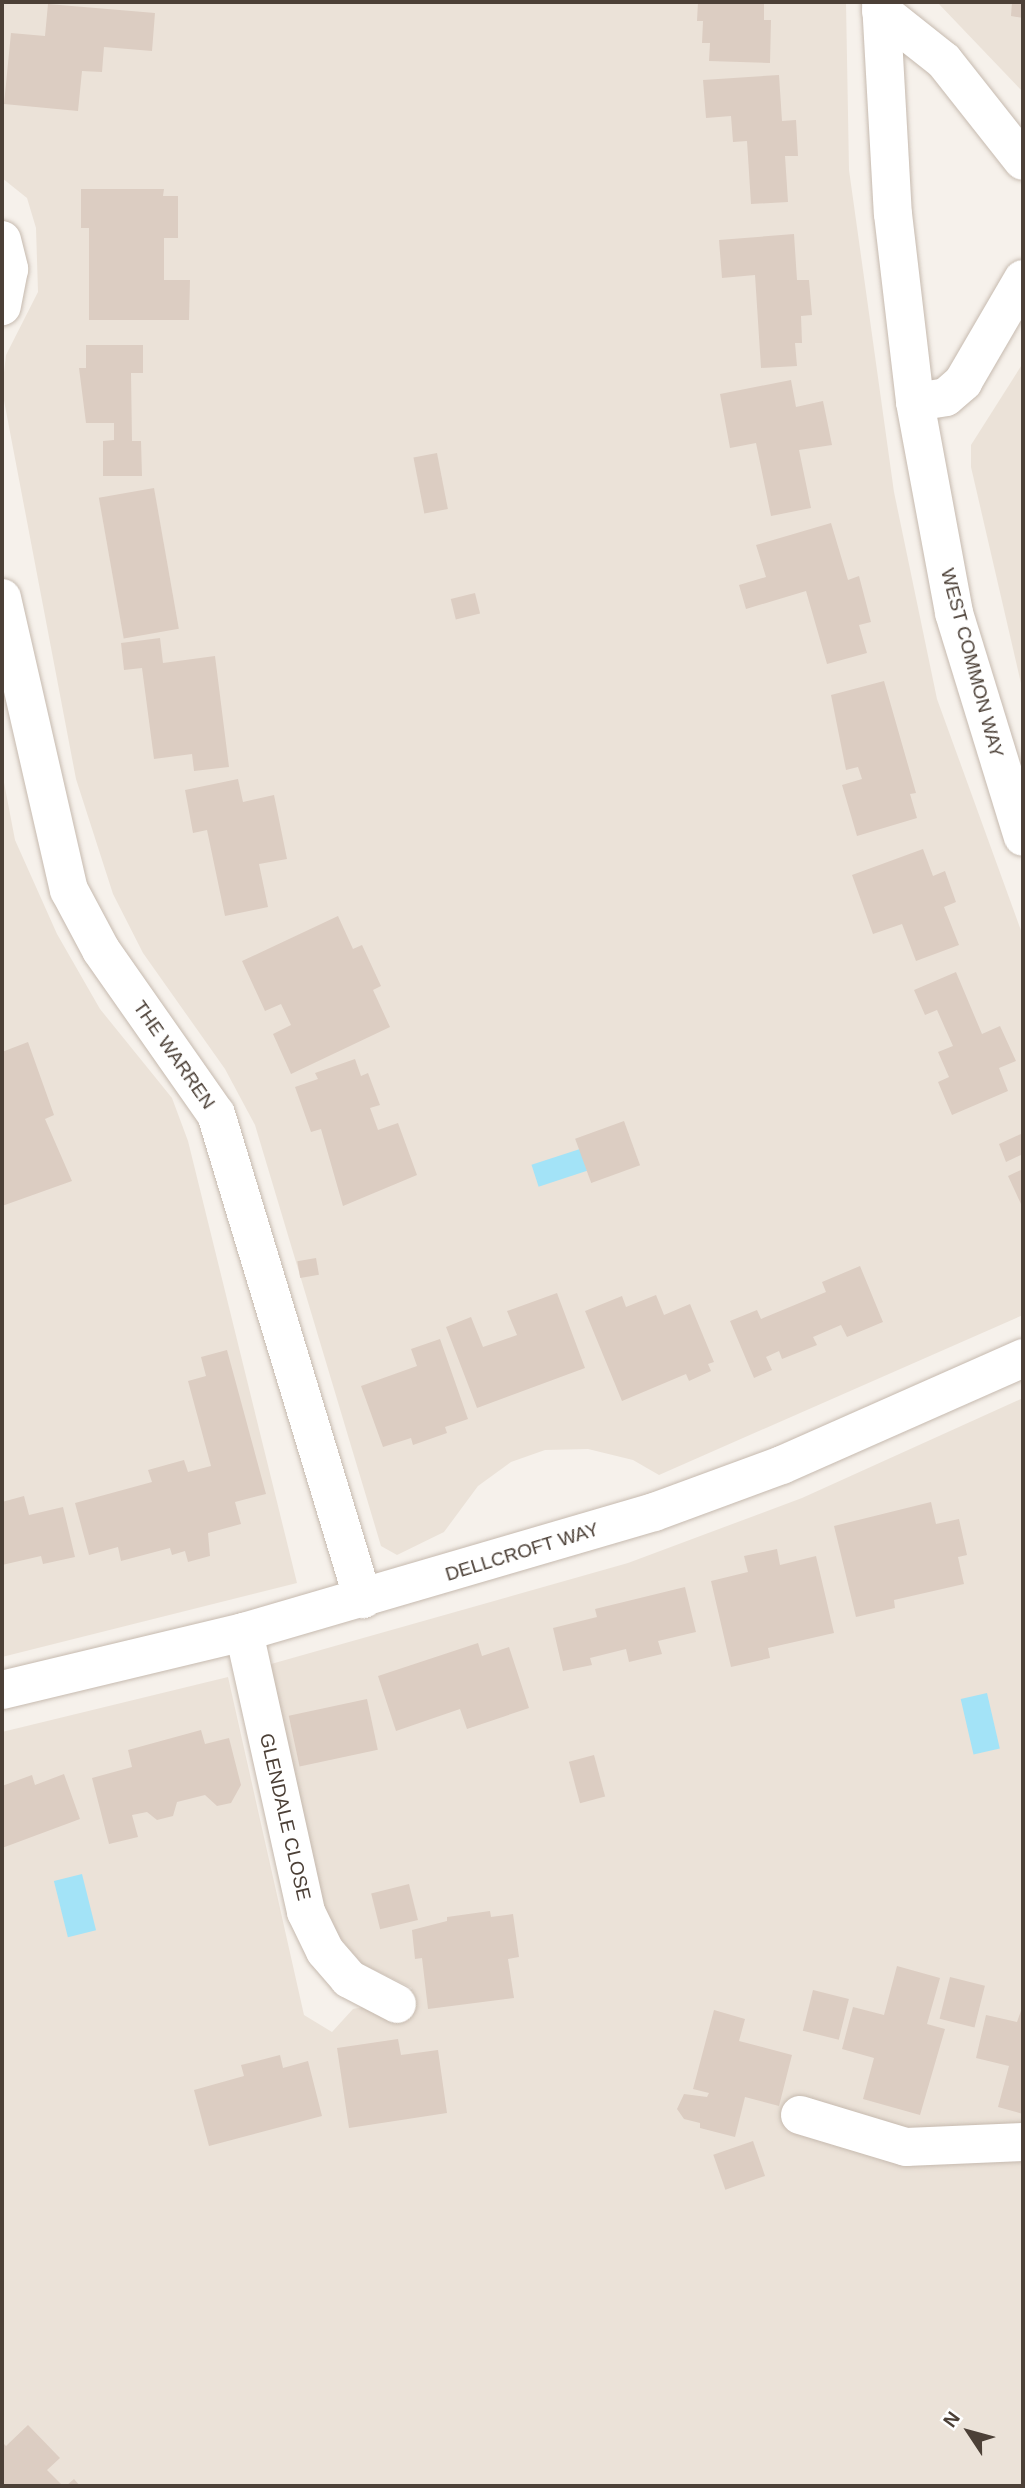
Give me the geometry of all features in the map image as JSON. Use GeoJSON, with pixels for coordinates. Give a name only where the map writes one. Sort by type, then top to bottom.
{"type":"FeatureCollection","features":[{"type":"Feature","properties":{"kind":"street","name":"WEST COMMON WAY"},"geometry":{"type":"LineString","coordinates":[[881,6],[944,61],[1023,161]]}},
{"type":"Feature","properties":{"kind":"street","name":"WEST COMMON WAY"},"geometry":{"type":"LineString","coordinates":[[881,6],[893,214],[915,402],[954,613],[1023,837]]}},
{"type":"Feature","properties":{"kind":"street"},"geometry":{"type":"LineString","coordinates":[[2,240],[9,269],[2,306]]}},
{"type":"Feature","properties":{"kind":"street"},"geometry":{"type":"LineString","coordinates":[[915,402],[946,397],[963,382],[1023,279]]}},
{"type":"Feature","properties":{"kind":"street","name":"THE WARREN"},"geometry":{"type":"LineString","coordinates":[[2,598],[69,890],[101,950],[216,1114],[363,1599]]}},
{"type":"Feature","properties":{"kind":"street","name":"DELLCROFT WAY"},"geometry":{"type":"LineString","coordinates":[[2,1690],[243,1632],[654,1512],[782,1465],[1023,1358]]}},
{"type":"Feature","properties":{"kind":"street","name":"GLENDALE CLOSE"},"geometry":{"type":"LineString","coordinates":[[243,1632],[306,1912],[326,1951],[349,1979],[397,2004]]}},
{"type":"Feature","properties":{"kind":"street"},"geometry":{"type":"LineString","coordinates":[[800,2115],[905,2147],[1023,2143]]}},
{"type":"Feature","properties":{"kind":"shaded area"},"geometry":{"type":"Polygon","coordinates":[[[2,2],[846,2],[849,170],[894,492],[937,699],[1023,936],[1023,1315],[659,1475],[633,1460],[588,1449],[545,1450],[511,1462],[478,1486],[444,1532],[397,1555],[381,1546],[255,1125],[225,1069],[143,953],[113,894],[76,779],[2,390],[6,355],[38,292],[36,228],[27,198],[2,178],[2,2]]]}},
{"type":"Feature","properties":{"kind":"shaded area"},"geometry":{"type":"Polygon","coordinates":[[[937,2],[1023,2],[1023,92],[937,2]]]}},
{"type":"Feature","properties":{"kind":"shaded area"},"geometry":{"type":"Polygon","coordinates":[[[1023,363],[1023,692],[971,467],[971,445],[1023,363]]]}},
{"type":"Feature","properties":{"kind":"shaded area"},"geometry":{"type":"Polygon","coordinates":[[[2,772],[15,840],[57,934],[100,1009],[172,1098],[188,1141],[297,1583],[2,1657],[2,772]]]}},
{"type":"Feature","properties":{"kind":"shaded area"},"geometry":{"type":"Polygon","coordinates":[[[1023,1398],[1023,2486],[2,2486],[2,1732],[228,1677],[304,2015],[332,2032],[353,2009],[363,2007],[395,2023],[412,1988],[362,1964],[336,1933],[317,1895],[264,1666],[628,1563],[802,1498],[1023,1398]]]}},
{"type":"Feature","properties":{"kind":"water"},"geometry":{"type":"Polygon","coordinates":[[[580,1149],[587,1171],[539,1187],[531,1165],[580,1149]]]}},
{"type":"Feature","properties":{"kind":"water"},"geometry":{"type":"Polygon","coordinates":[[[987,1693],[1000,1749],[974,1755],[961,1699],[987,1693]]]}},
{"type":"Feature","properties":{"kind":"water"},"geometry":{"type":"Polygon","coordinates":[[[82,1874],[96,1930],[68,1937],[54,1881],[82,1874]]]}},
{"type":"Feature","properties":{"kind":"building"},"geometry":{"type":"Polygon","coordinates":[[[698,2],[764,2],[764,20],[771,20],[770,63],[709,61],[710,43],[702,43],[703,21],[697,21],[698,2]]]}},
{"type":"Feature","properties":{"kind":"building"},"geometry":{"type":"Polygon","coordinates":[[[1012,2],[1023,2],[1023,18],[1011,16],[1012,2]]]}},
{"type":"Feature","properties":{"kind":"building"},"geometry":{"type":"Polygon","coordinates":[[[48,4],[155,13],[152,51],[104,47],[102,72],[82,71],[78,111],[4,104],[11,33],[45,36],[48,4]]]}},
{"type":"Feature","properties":{"kind":"building"},"geometry":{"type":"Polygon","coordinates":[[[779,75],[782,121],[796,120],[798,156],[785,156],[788,202],[751,204],[747,141],[733,142],[731,116],[706,118],[703,80],[779,75]]]}},
{"type":"Feature","properties":{"kind":"building"},"geometry":{"type":"Polygon","coordinates":[[[81,189],[164,189],[163,196],[178,196],[178,238],[164,238],[164,280],[190,280],[189,320],[89,320],[89,228],[81,228],[81,189]]]}},
{"type":"Feature","properties":{"kind":"building"},"geometry":{"type":"Polygon","coordinates":[[[794,234],[797,280],[809,280],[812,315],[801,316],[802,343],[795,343],[797,366],[761,368],[755,275],[722,278],[719,240],[794,234]]]}},
{"type":"Feature","properties":{"kind":"building"},"geometry":{"type":"Polygon","coordinates":[[[86,345],[143,345],[143,373],[131,373],[132,441],[141,441],[142,476],[103,476],[103,441],[114,440],[114,423],[86,423],[79,368],[86,368],[86,345]]]}},
{"type":"Feature","properties":{"kind":"building"},"geometry":{"type":"Polygon","coordinates":[[[791,380],[796,407],[823,401],[832,445],[799,450],[811,508],[771,516],[756,443],[730,448],[720,394],[791,380]]]}},
{"type":"Feature","properties":{"kind":"building"},"geometry":{"type":"Polygon","coordinates":[[[437,453],[448,509],[424,514],[413,458],[437,453]]]}},
{"type":"Feature","properties":{"kind":"building"},"geometry":{"type":"Polygon","coordinates":[[[154,488],[179,629],[124,639],[99,498],[154,488]]]}},
{"type":"Feature","properties":{"kind":"building"},"geometry":{"type":"Polygon","coordinates":[[[831,523],[848,580],[859,576],[871,622],[859,625],[867,653],[827,664],[806,591],[746,609],[739,585],[766,577],[756,545],[831,523]]]}},
{"type":"Feature","properties":{"kind":"building"},"geometry":{"type":"Polygon","coordinates":[[[475,593],[480,613],[456,619],[451,599],[475,593]]]}},
{"type":"Feature","properties":{"kind":"building"},"geometry":{"type":"Polygon","coordinates":[[[160,638],[163,663],[215,656],[229,767],[194,771],[192,754],[154,759],[142,668],[124,670],[121,643],[160,638]]]}},
{"type":"Feature","properties":{"kind":"building"},"geometry":{"type":"Polygon","coordinates":[[[884,681],[916,793],[910,794],[917,818],[857,836],[842,785],[862,779],[858,767],[846,770],[831,695],[884,681]]]}},
{"type":"Feature","properties":{"kind":"building"},"geometry":{"type":"Polygon","coordinates":[[[238,779],[243,802],[274,795],[287,859],[259,864],[268,907],[225,916],[207,830],[193,833],[185,790],[238,779]]]}},
{"type":"Feature","properties":{"kind":"building"},"geometry":{"type":"Polygon","coordinates":[[[923,849],[933,876],[945,871],[956,902],[944,907],[959,945],[916,961],[902,924],[873,934],[852,875],[923,849]]]}},
{"type":"Feature","properties":{"kind":"building"},"geometry":{"type":"Polygon","coordinates":[[[338,916],[353,949],[362,945],[381,986],[373,990],[390,1027],[291,1074],[273,1034],[291,1025],[281,1004],[265,1011],[242,961],[338,916]]]}},
{"type":"Feature","properties":{"kind":"building"},"geometry":{"type":"Polygon","coordinates":[[[956,972],[982,1034],[1000,1026],[1016,1061],[999,1068],[1008,1091],[952,1115],[938,1082],[949,1077],[938,1052],[953,1046],[937,1010],[925,1015],[914,990],[956,972]]]}},
{"type":"Feature","properties":{"kind":"building"},"geometry":{"type":"Polygon","coordinates":[[[28,1042],[54,1115],[45,1119],[72,1181],[2,1206],[2,1052],[28,1042]]]}},
{"type":"Feature","properties":{"kind":"building"},"geometry":{"type":"Polygon","coordinates":[[[355,1059],[361,1076],[368,1073],[380,1105],[370,1108],[378,1130],[398,1123],[417,1175],[343,1206],[321,1129],[311,1132],[295,1087],[318,1079],[315,1073],[355,1059]]]}},
{"type":"Feature","properties":{"kind":"building"},"geometry":{"type":"Polygon","coordinates":[[[624,1121],[640,1165],[591,1183],[575,1139],[624,1121]]]}},
{"type":"Feature","properties":{"kind":"building"},"geometry":{"type":"Polygon","coordinates":[[[1023,1133],[1023,1154],[1006,1162],[999,1144],[1023,1133]]]}},
{"type":"Feature","properties":{"kind":"building"},"geometry":{"type":"Polygon","coordinates":[[[1023,1169],[1023,1203],[1021,1204],[1008,1176],[1023,1169]]]}},
{"type":"Feature","properties":{"kind":"building"},"geometry":{"type":"Polygon","coordinates":[[[316,1258],[319,1275],[300,1278],[297,1261],[316,1258]]]}},
{"type":"Feature","properties":{"kind":"building"},"geometry":{"type":"Polygon","coordinates":[[[860,1266],[883,1322],[847,1337],[841,1325],[813,1337],[817,1345],[782,1359],[779,1351],[766,1357],[772,1370],[754,1378],[730,1321],[757,1310],[761,1319],[826,1292],[822,1282],[860,1266]]]}},
{"type":"Feature","properties":{"kind":"building"},"geometry":{"type":"Polygon","coordinates":[[[557,1293],[585,1368],[477,1408],[446,1327],[471,1317],[483,1347],[517,1335],[507,1311],[557,1293]]]}},
{"type":"Feature","properties":{"kind":"building"},"geometry":{"type":"Polygon","coordinates":[[[656,1295],[664,1315],[690,1304],[714,1362],[708,1364],[711,1371],[689,1381],[686,1374],[622,1401],[585,1311],[622,1296],[626,1307],[656,1295]]]}},
{"type":"Feature","properties":{"kind":"building"},"geometry":{"type":"Polygon","coordinates":[[[440,1339],[468,1419],[445,1427],[447,1433],[413,1445],[411,1438],[383,1447],[361,1386],[417,1366],[411,1349],[440,1339]]]}},
{"type":"Feature","properties":{"kind":"building"},"geometry":{"type":"Polygon","coordinates":[[[227,1350],[266,1494],[235,1502],[241,1524],[208,1533],[210,1556],[188,1562],[185,1551],[172,1555],[170,1548],[121,1561],[118,1547],[89,1555],[75,1503],[152,1482],[148,1470],[184,1460],[188,1472],[211,1466],[188,1381],[206,1376],[201,1357],[227,1350]]]}},
{"type":"Feature","properties":{"kind":"building"},"geometry":{"type":"Polygon","coordinates":[[[24,1496],[29,1515],[63,1507],[75,1557],[43,1564],[41,1556],[2,1565],[2,1502],[24,1496]]]}},
{"type":"Feature","properties":{"kind":"building"},"geometry":{"type":"Polygon","coordinates":[[[931,1502],[936,1524],[959,1519],[967,1555],[958,1557],[964,1584],[894,1600],[895,1608],[856,1617],[834,1526],[931,1502]]]}},
{"type":"Feature","properties":{"kind":"building"},"geometry":{"type":"Polygon","coordinates":[[[777,1549],[780,1565],[816,1556],[834,1633],[768,1648],[770,1658],[731,1667],[711,1581],[748,1572],[744,1556],[777,1549]]]}},
{"type":"Feature","properties":{"kind":"building"},"geometry":{"type":"Polygon","coordinates":[[[685,1587],[696,1632],[658,1641],[662,1654],[629,1662],[626,1649],[590,1658],[592,1665],[563,1671],[553,1628],[597,1617],[595,1609],[685,1587]]]}},
{"type":"Feature","properties":{"kind":"building"},"geometry":{"type":"Polygon","coordinates":[[[478,1643],[482,1656],[509,1647],[529,1708],[467,1729],[460,1709],[396,1731],[378,1676],[478,1643]]]}},
{"type":"Feature","properties":{"kind":"building"},"geometry":{"type":"Polygon","coordinates":[[[367,1699],[378,1750],[300,1766],[289,1716],[367,1699]]]}},
{"type":"Feature","properties":{"kind":"building"},"geometry":{"type":"Polygon","coordinates":[[[201,1730],[205,1744],[229,1738],[241,1785],[231,1803],[217,1806],[205,1795],[177,1802],[173,1816],[157,1820],[147,1812],[132,1815],[138,1837],[109,1844],[92,1778],[132,1767],[128,1750],[201,1730]]]}},
{"type":"Feature","properties":{"kind":"building"},"geometry":{"type":"Polygon","coordinates":[[[594,1755],[605,1797],[580,1803],[569,1762],[594,1755]]]}},
{"type":"Feature","properties":{"kind":"building"},"geometry":{"type":"Polygon","coordinates":[[[64,1774],[80,1819],[2,1848],[2,1786],[32,1775],[35,1785],[64,1774]]]}},
{"type":"Feature","properties":{"kind":"building"},"geometry":{"type":"Polygon","coordinates":[[[409,1884],[418,1920],[380,1929],[371,1893],[409,1884]]]}},
{"type":"Feature","properties":{"kind":"building"},"geometry":{"type":"Polygon","coordinates":[[[490,1911],[491,1917],[513,1914],[519,1957],[508,1959],[514,1998],[428,2009],[422,1958],[415,1959],[412,1930],[447,1921],[447,1917],[490,1911]]]}},
{"type":"Feature","properties":{"kind":"building"},"geometry":{"type":"Polygon","coordinates":[[[897,1966],[940,1978],[927,2024],[945,2029],[920,2115],[863,2099],[874,2058],[842,2049],[853,2007],[884,2015],[897,1966]]]}},
{"type":"Feature","properties":{"kind":"building"},"geometry":{"type":"Polygon","coordinates":[[[950,1977],[985,1986],[975,2027],[940,2019],[950,1977]]]}},
{"type":"Feature","properties":{"kind":"building"},"geometry":{"type":"Polygon","coordinates":[[[813,1990],[849,1999],[839,2040],[803,2031],[813,1990]]]}},
{"type":"Feature","properties":{"kind":"building"},"geometry":{"type":"Polygon","coordinates":[[[1023,2005],[1023,2114],[998,2107],[1009,2066],[976,2058],[986,2015],[1017,2022],[1023,2005]]]}},
{"type":"Feature","properties":{"kind":"building"},"geometry":{"type":"Polygon","coordinates":[[[714,2010],[745,2019],[739,2041],[792,2055],[779,2106],[745,2097],[735,2137],[700,2128],[700,2123],[684,2119],[677,2109],[684,2094],[707,2097],[709,2093],[693,2089],[714,2010]]]}},
{"type":"Feature","properties":{"kind":"building"},"geometry":{"type":"Polygon","coordinates":[[[398,2039],[401,2055],[438,2050],[447,2113],[349,2128],[337,2048],[398,2039]]]}},
{"type":"Feature","properties":{"kind":"building"},"geometry":{"type":"Polygon","coordinates":[[[280,2055],[283,2068],[308,2061],[322,2116],[209,2146],[194,2090],[244,2076],[241,2065],[280,2055]]]}},
{"type":"Feature","properties":{"kind":"building"},"geometry":{"type":"Polygon","coordinates":[[[753,2141],[765,2176],[725,2190],[713,2155],[753,2141]]]}},
{"type":"Feature","properties":{"kind":"building"},"geometry":{"type":"Polygon","coordinates":[[[28,2425],[60,2458],[47,2470],[63,2486],[2,2486],[2,2442],[6,2446],[28,2425]]]}},
{"type":"Feature","properties":{"kind":"building"},"geometry":{"type":"Polygon","coordinates":[[[74,2479],[80,2486],[66,2486],[74,2479]]]}}]}
